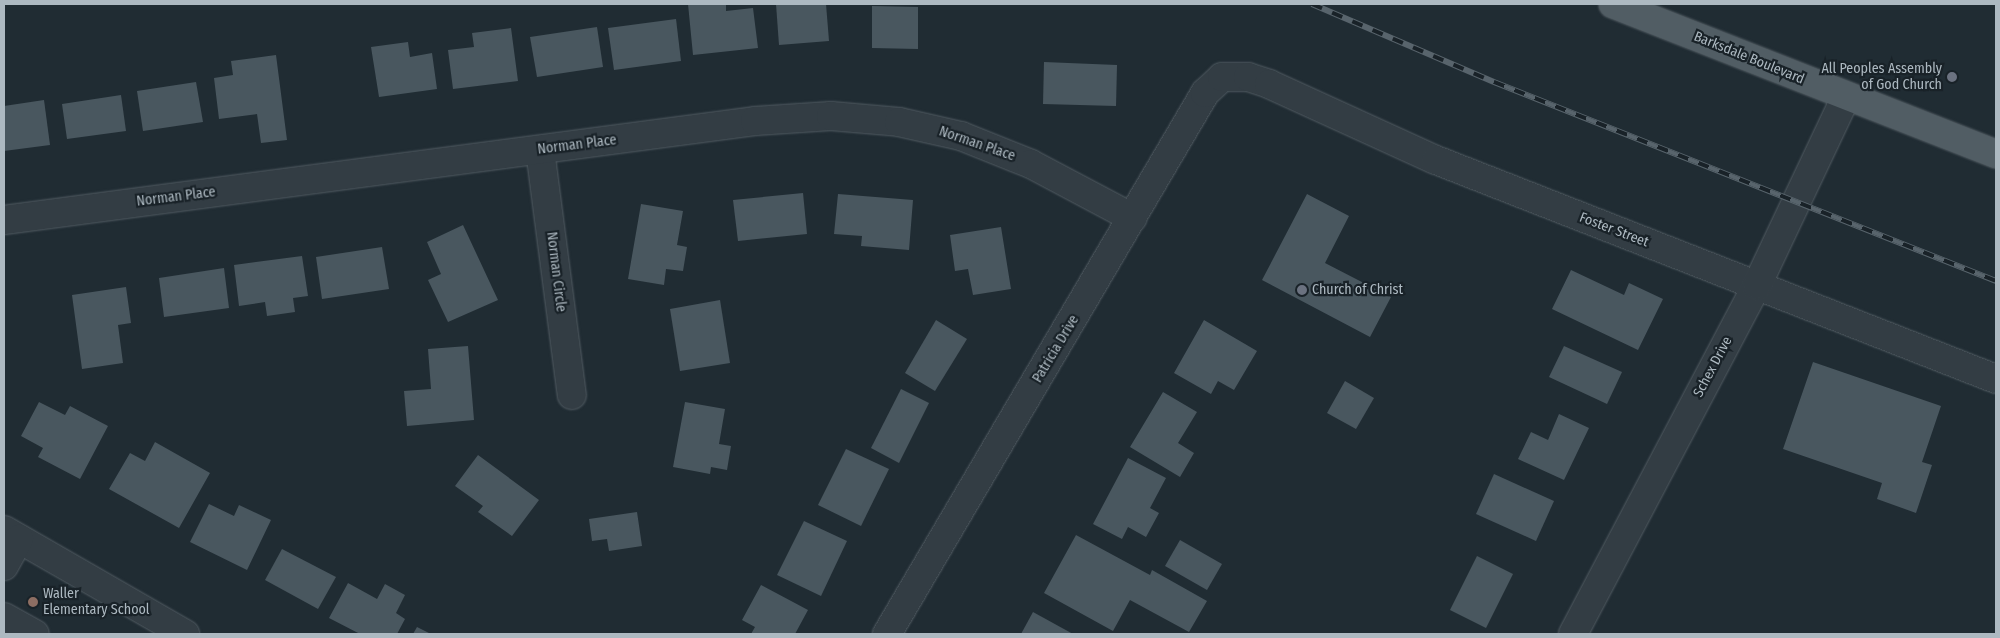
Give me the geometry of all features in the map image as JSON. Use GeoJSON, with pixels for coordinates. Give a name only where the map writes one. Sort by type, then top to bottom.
{"type":"FeatureCollection","features":[{"type":"Feature","properties":{"kind":"main road","name":"Barksdale Boulevard"},"geometry":{"type":"LineString","coordinates":[[1613,4],[1996,154]]}},
{"type":"Feature","properties":{"kind":"street","name":"Patricia Drive"},"geometry":{"type":"LineString","coordinates":[[887,634],[1133,218],[1204,93],[1222,77],[1234,76]]}},
{"type":"Feature","properties":{"kind":"street","name":"Foster Street"},"geometry":{"type":"LineString","coordinates":[[1234,76],[1259,80],[1436,160],[1996,380]]}},
{"type":"Feature","properties":{"kind":"street","name":"Schex Drive"},"geometry":{"type":"LineString","coordinates":[[1573,634],[1757,285],[1846,96]]}},
{"type":"Feature","properties":{"kind":"street","name":"Norman Place"},"geometry":{"type":"LineString","coordinates":[[4,220],[795,117],[831,116],[899,122],[961,136],[1032,164],[1133,218]]}},
{"type":"Feature","properties":{"kind":"street","name":"Norman Circle"},"geometry":{"type":"LineString","coordinates":[[540,150],[572,395]]}},
{"type":"Feature","properties":{"kind":"street"},"geometry":{"type":"LineString","coordinates":[[4,566],[12,534],[185,634]]}},
{"type":"Feature","properties":{"kind":"street"},"geometry":{"type":"LineString","coordinates":[[4,617],[35,634]]}},
{"type":"Feature","properties":{"kind":"building"},"geometry":{"type":"Polygon","coordinates":[[[688,4],[726,4],[726,11],[753,8],[758,48],[693,55],[688,4]]]}},
{"type":"Feature","properties":{"kind":"building"},"geometry":{"type":"Polygon","coordinates":[[[776,4],[826,4],[829,41],[779,45],[776,4]]]}},
{"type":"Feature","properties":{"kind":"building"},"geometry":{"type":"Polygon","coordinates":[[[872,6],[918,7],[918,49],[872,48],[872,6]]]}},
{"type":"Feature","properties":{"kind":"building"},"geometry":{"type":"Polygon","coordinates":[[[676,19],[681,61],[614,70],[608,28],[676,19]]]}},
{"type":"Feature","properties":{"kind":"building"},"geometry":{"type":"Polygon","coordinates":[[[597,27],[603,67],[537,77],[530,37],[597,27]]]}},
{"type":"Feature","properties":{"kind":"building"},"geometry":{"type":"Polygon","coordinates":[[[511,28],[518,81],[453,89],[448,50],[474,47],[472,33],[511,28]]]}},
{"type":"Feature","properties":{"kind":"building"},"geometry":{"type":"Polygon","coordinates":[[[408,42],[410,57],[432,53],[437,89],[379,97],[371,47],[408,42]]]}},
{"type":"Feature","properties":{"kind":"building"},"geometry":{"type":"Polygon","coordinates":[[[276,55],[287,140],[261,143],[257,114],[219,119],[214,78],[233,75],[231,61],[276,55]]]}},
{"type":"Feature","properties":{"kind":"building"},"geometry":{"type":"Polygon","coordinates":[[[1044,62],[1117,65],[1116,106],[1043,104],[1044,62]]]}},
{"type":"Feature","properties":{"kind":"building"},"geometry":{"type":"Polygon","coordinates":[[[196,82],[203,122],[143,131],[137,91],[196,82]]]}},
{"type":"Feature","properties":{"kind":"building"},"geometry":{"type":"Polygon","coordinates":[[[121,95],[126,131],[67,139],[62,104],[121,95]]]}},
{"type":"Feature","properties":{"kind":"building"},"geometry":{"type":"Polygon","coordinates":[[[44,100],[50,145],[4,151],[4,106],[44,100]]]}},
{"type":"Feature","properties":{"kind":"building"},"geometry":{"type":"Polygon","coordinates":[[[803,193],[807,234],[738,241],[733,200],[803,193]]]}},
{"type":"Feature","properties":{"kind":"building"},"geometry":{"type":"Polygon","coordinates":[[[838,194],[913,200],[909,250],[861,246],[862,236],[834,234],[838,194]]]}},
{"type":"Feature","properties":{"kind":"building"},"geometry":{"type":"Polygon","coordinates":[[[1307,194],[1349,216],[1325,263],[1391,297],[1370,337],[1262,280],[1307,194]]]}},
{"type":"Feature","properties":{"kind":"building"},"geometry":{"type":"Polygon","coordinates":[[[641,204],[683,211],[677,245],[687,247],[683,271],[666,269],[664,285],[628,279],[641,204]]]}},
{"type":"Feature","properties":{"kind":"building"},"geometry":{"type":"Polygon","coordinates":[[[463,225],[498,300],[448,322],[428,280],[441,274],[427,242],[463,225]]]}},
{"type":"Feature","properties":{"kind":"building"},"geometry":{"type":"Polygon","coordinates":[[[1001,227],[1011,289],[973,295],[968,269],[955,271],[950,235],[1001,227]]]}},
{"type":"Feature","properties":{"kind":"building"},"geometry":{"type":"Polygon","coordinates":[[[382,247],[389,289],[322,299],[316,257],[382,247]]]}},
{"type":"Feature","properties":{"kind":"building"},"geometry":{"type":"Polygon","coordinates":[[[302,256],[308,296],[293,298],[295,312],[267,316],[265,302],[239,306],[234,265],[302,256]]]}},
{"type":"Feature","properties":{"kind":"building"},"geometry":{"type":"Polygon","coordinates":[[[224,268],[229,308],[164,317],[159,278],[224,268]]]}},
{"type":"Feature","properties":{"kind":"building"},"geometry":{"type":"Polygon","coordinates":[[[1571,270],[1624,295],[1629,283],[1663,299],[1638,350],[1552,309],[1571,270]]]}},
{"type":"Feature","properties":{"kind":"building"},"geometry":{"type":"Polygon","coordinates":[[[126,287],[131,323],[118,325],[123,363],[82,369],[72,295],[126,287]]]}},
{"type":"Feature","properties":{"kind":"building"},"geometry":{"type":"Polygon","coordinates":[[[720,300],[730,363],[680,371],[670,309],[720,300]]]}},
{"type":"Feature","properties":{"kind":"building"},"geometry":{"type":"Polygon","coordinates":[[[936,320],[967,339],[935,391],[905,373],[936,320]]]}},
{"type":"Feature","properties":{"kind":"building"},"geometry":{"type":"Polygon","coordinates":[[[1204,320],[1257,351],[1234,390],[1218,381],[1211,394],[1174,373],[1204,320]]]}},
{"type":"Feature","properties":{"kind":"building"},"geometry":{"type":"Polygon","coordinates":[[[468,346],[474,420],[407,426],[404,391],[431,389],[428,349],[468,346]]]}},
{"type":"Feature","properties":{"kind":"building"},"geometry":{"type":"Polygon","coordinates":[[[1564,346],[1622,372],[1607,404],[1549,377],[1564,346]]]}},
{"type":"Feature","properties":{"kind":"building"},"geometry":{"type":"Polygon","coordinates":[[[1813,362],[1941,406],[1922,462],[1932,465],[1916,513],[1877,499],[1882,483],[1783,449],[1813,362]]]}},
{"type":"Feature","properties":{"kind":"building"},"geometry":{"type":"Polygon","coordinates":[[[1345,381],[1374,398],[1356,429],[1327,413],[1345,381]]]}},
{"type":"Feature","properties":{"kind":"building"},"geometry":{"type":"Polygon","coordinates":[[[901,389],[929,403],[899,463],[871,448],[901,389]]]}},
{"type":"Feature","properties":{"kind":"building"},"geometry":{"type":"Polygon","coordinates":[[[1163,392],[1197,412],[1178,443],[1194,453],[1180,477],[1130,447],[1163,392]]]}},
{"type":"Feature","properties":{"kind":"building"},"geometry":{"type":"Polygon","coordinates":[[[39,402],[65,415],[70,406],[108,426],[80,479],[38,457],[43,448],[21,436],[39,402]]]}},
{"type":"Feature","properties":{"kind":"building"},"geometry":{"type":"Polygon","coordinates":[[[685,402],[725,409],[719,444],[731,446],[727,470],[711,467],[710,474],[673,467],[685,402]]]}},
{"type":"Feature","properties":{"kind":"building"},"geometry":{"type":"Polygon","coordinates":[[[1559,414],[1589,428],[1564,480],[1518,459],[1531,432],[1548,440],[1559,414]]]}},
{"type":"Feature","properties":{"kind":"building"},"geometry":{"type":"Polygon","coordinates":[[[155,442],[210,473],[179,528],[109,489],[130,453],[145,461],[155,442]]]}},
{"type":"Feature","properties":{"kind":"building"},"geometry":{"type":"Polygon","coordinates":[[[846,449],[889,469],[861,526],[818,505],[846,449]]]}},
{"type":"Feature","properties":{"kind":"building"},"geometry":{"type":"Polygon","coordinates":[[[478,455],[539,500],[512,536],[478,512],[483,506],[455,486],[478,455]]]}},
{"type":"Feature","properties":{"kind":"building"},"geometry":{"type":"Polygon","coordinates":[[[1128,458],[1166,478],[1150,508],[1159,513],[1146,537],[1128,527],[1122,539],[1093,524],[1128,458]]]}},
{"type":"Feature","properties":{"kind":"building"},"geometry":{"type":"Polygon","coordinates":[[[1494,474],[1554,501],[1536,541],[1476,514],[1494,474]]]}},
{"type":"Feature","properties":{"kind":"building"},"geometry":{"type":"Polygon","coordinates":[[[209,504],[234,516],[239,505],[271,520],[247,570],[190,542],[209,504]]]}},
{"type":"Feature","properties":{"kind":"building"},"geometry":{"type":"Polygon","coordinates":[[[637,512],[642,546],[609,551],[607,539],[592,541],[589,519],[637,512]]]}},
{"type":"Feature","properties":{"kind":"building"},"geometry":{"type":"Polygon","coordinates":[[[804,521],[847,541],[821,596],[777,575],[804,521]]]}},
{"type":"Feature","properties":{"kind":"building"},"geometry":{"type":"Polygon","coordinates":[[[1076,535],[1150,575],[1152,570],[1207,601],[1189,632],[1130,600],[1113,631],[1044,593],[1076,535]]]}},
{"type":"Feature","properties":{"kind":"building"},"geometry":{"type":"Polygon","coordinates":[[[1180,540],[1222,564],[1207,590],[1165,566],[1180,540]]]}},
{"type":"Feature","properties":{"kind":"building"},"geometry":{"type":"Polygon","coordinates":[[[282,549],[336,577],[318,609],[265,580],[282,549]]]}},
{"type":"Feature","properties":{"kind":"building"},"geometry":{"type":"Polygon","coordinates":[[[1477,556],[1513,574],[1486,628],[1450,610],[1477,556]]]}},
{"type":"Feature","properties":{"kind":"building"},"geometry":{"type":"Polygon","coordinates":[[[348,583],[377,599],[385,584],[405,595],[396,613],[405,619],[397,634],[360,634],[329,618],[348,583]]]}},
{"type":"Feature","properties":{"kind":"building"},"geometry":{"type":"Polygon","coordinates":[[[761,585],[808,610],[795,634],[751,634],[755,627],[742,620],[761,585]]]}},
{"type":"Feature","properties":{"kind":"building"},"geometry":{"type":"Polygon","coordinates":[[[1033,612],[1073,634],[1021,634],[1033,612]]]}},
{"type":"Feature","properties":{"kind":"building"},"geometry":{"type":"Polygon","coordinates":[[[417,627],[431,634],[413,634],[417,627]]]}},
{"type":"Feature","properties":{"kind":"railway"},"geometry":{"type":"LineString","coordinates":[[1312,4],[1494,82],[1996,281]]}},
{"type":"Feature","properties":{"kind":"place","name":"All Peoples Assembly of God Church"},"geometry":{"type":"Point","coordinates":[1952,77]}},
{"type":"Feature","properties":{"kind":"place","name":"Church of Christ"},"geometry":{"type":"Point","coordinates":[1302,290]}},
{"type":"Feature","properties":{"kind":"place","name":"Waller Elementary School"},"geometry":{"type":"Point","coordinates":[33,602]}}]}
